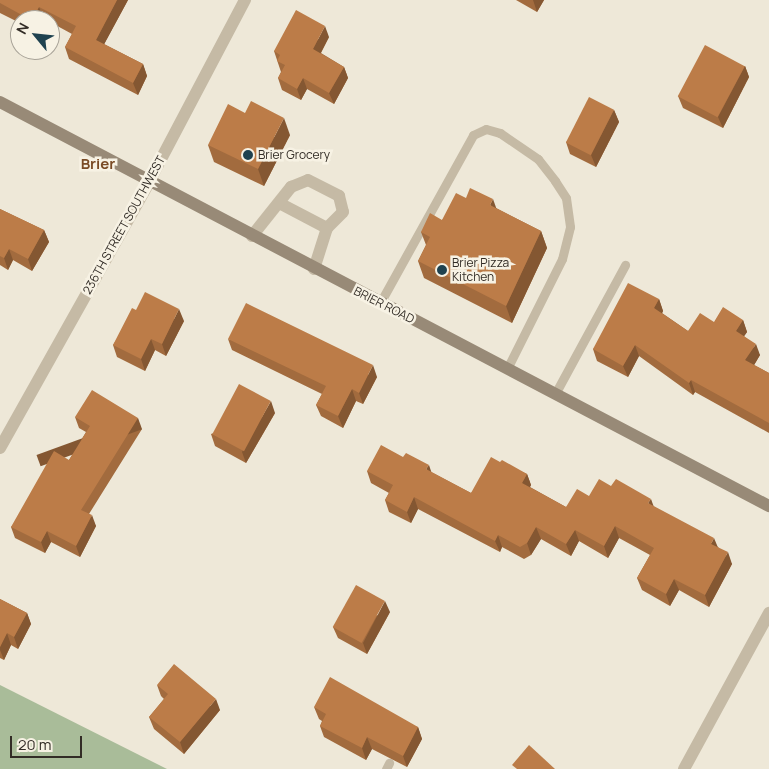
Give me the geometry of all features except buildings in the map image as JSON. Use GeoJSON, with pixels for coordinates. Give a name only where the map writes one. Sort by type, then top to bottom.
{"type":"FeatureCollection","features":[{"type":"Feature","properties":{"kind":"main road","name":"BRIER ROAD"},"geometry":{"type":"LineString","coordinates":[[0,102],[314,269],[769,506]]}},
{"type":"Feature","properties":{"kind":"street","name":"236TH STREET SOUTHWEST"},"geometry":{"type":"LineString","coordinates":[[0,448],[149,182],[245,0]]}},
{"type":"Feature","properties":{"kind":"street"},"geometry":{"type":"LineString","coordinates":[[252,236],[265,216],[281,204],[291,187],[308,180],[339,196],[343,212],[327,228],[314,269]]}},
{"type":"Feature","properties":{"kind":"street"},"geometry":{"type":"LineString","coordinates":[[281,204],[327,228]]}},
{"type":"Feature","properties":{"kind":"street"},"geometry":{"type":"LineString","coordinates":[[684,769],[769,612]]}},
{"type":"Feature","properties":{"kind":"lane"},"geometry":{"type":"LineString","coordinates":[[380,303],[473,135],[486,129],[500,133],[538,159],[566,198],[570,228],[562,259],[507,369]]}},
{"type":"Feature","properties":{"kind":"lane"},"geometry":{"type":"LineString","coordinates":[[555,394],[625,265]]}},
{"type":"Feature","properties":{"kind":"green space"},"geometry":{"type":"Polygon","coordinates":[[[0,685],[167,769],[0,769],[0,685]]]}},
{"type":"Feature","properties":{"kind":"place","name":"Brier Grocery"},"geometry":{"type":"Point","coordinates":[248,155]}},
{"type":"Feature","properties":{"kind":"place","name":"Brier Pizza Kitchen"},"geometry":{"type":"Point","coordinates":[442,270]}},
{"type":"Feature","properties":{"kind":"district","name":"Brier"},"geometry":{"type":"Point","coordinates":[98,164]}}]}
